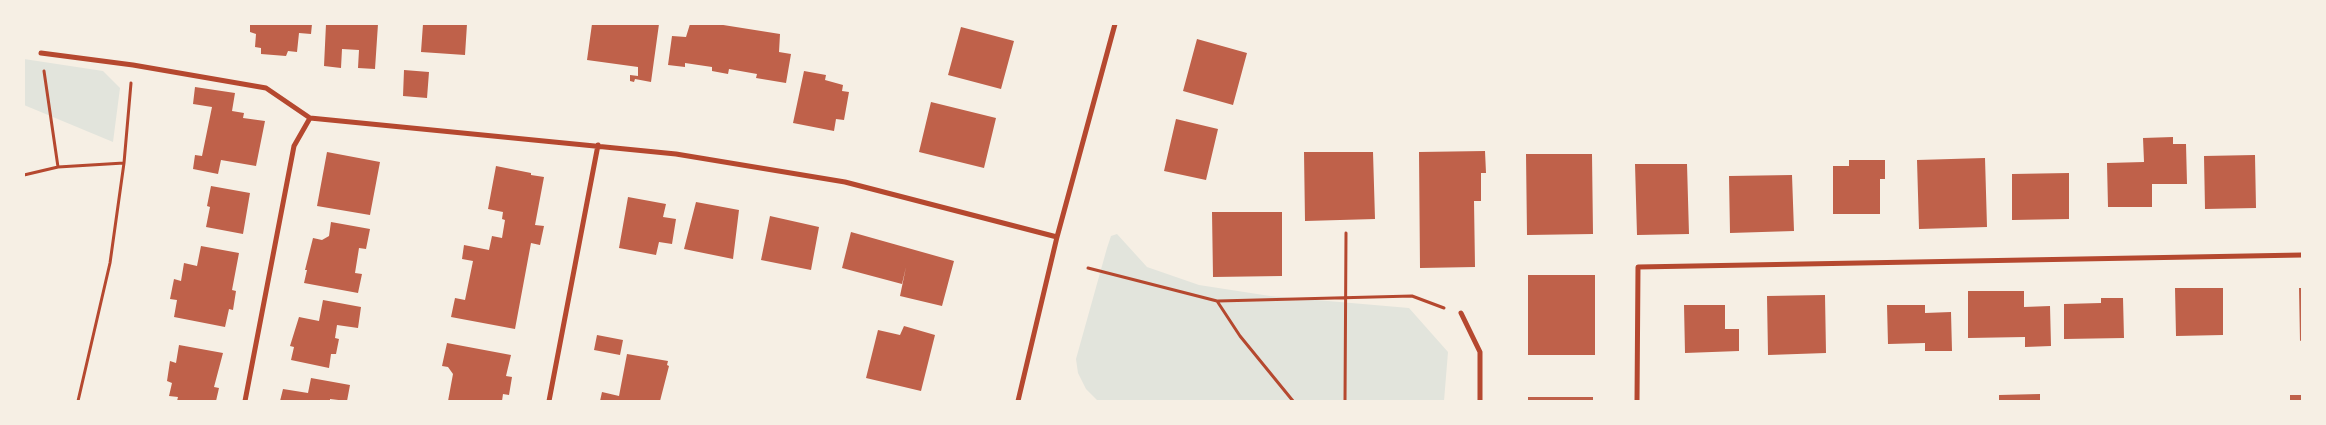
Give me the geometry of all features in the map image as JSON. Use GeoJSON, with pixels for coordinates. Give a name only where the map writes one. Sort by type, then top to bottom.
{"type":"FeatureCollection","features":[{"type":"Feature","properties":{"kind":"street"},"geometry":{"type":"LineString","coordinates":[[1018,401],[1058,236],[1115,24]]}},
{"type":"Feature","properties":{"kind":"street"},"geometry":{"type":"LineString","coordinates":[[42,53],[133,65],[266,88],[310,118],[676,154],[845,182],[1058,236]]}},
{"type":"Feature","properties":{"kind":"street"},"geometry":{"type":"LineString","coordinates":[[245,401],[294,146],[310,118]]}},
{"type":"Feature","properties":{"kind":"street"},"geometry":{"type":"LineString","coordinates":[[549,401],[598,145]]}},
{"type":"Feature","properties":{"kind":"street"},"geometry":{"type":"LineString","coordinates":[[1637,401],[1638,267],[2302,255]]}},
{"type":"Feature","properties":{"kind":"street"},"geometry":{"type":"LineString","coordinates":[[1462,313],[1480,352],[1480,401]]}},
{"type":"Feature","properties":{"kind":"path"},"geometry":{"type":"LineString","coordinates":[[42,53],[58,167]]}},
{"type":"Feature","properties":{"kind":"path"},"geometry":{"type":"LineString","coordinates":[[78,401],[110,263],[124,164],[133,65]]}},
{"type":"Feature","properties":{"kind":"path"},"geometry":{"type":"LineString","coordinates":[[24,175],[58,167],[124,164]]}},
{"type":"Feature","properties":{"kind":"path"},"geometry":{"type":"LineString","coordinates":[[1345,401],[1346,233]]}},
{"type":"Feature","properties":{"kind":"path"},"geometry":{"type":"LineString","coordinates":[[1088,268],[1217,301],[1412,296],[1462,313]]}},
{"type":"Feature","properties":{"kind":"path"},"geometry":{"type":"LineString","coordinates":[[1217,301],[1240,336],[1293,401]]}},
{"type":"Feature","properties":{"kind":"shaded area"},"geometry":{"type":"Polygon","coordinates":[[[24,59],[103,71],[120,88],[113,142],[24,105],[24,59]]]}},
{"type":"Feature","properties":{"kind":"shaded area"},"geometry":{"type":"Polygon","coordinates":[[[1117,234],[1147,267],[1199,285],[1270,296],[1409,308],[1448,352],[1444,401],[1098,401],[1086,389],[1078,373],[1076,359],[1107,248],[1111,236],[1117,234]]]}},
{"type":"Feature","properties":{"kind":"building"},"geometry":{"type":"Polygon","coordinates":[[[250,24],[312,24],[311,34],[299,33],[297,52],[288,51],[286,56],[261,54],[261,48],[255,47],[256,34],[250,32],[250,24]]]}},
{"type":"Feature","properties":{"kind":"building"},"geometry":{"type":"Polygon","coordinates":[[[326,24],[378,24],[375,69],[358,68],[359,50],[342,49],[341,68],[324,66],[326,24]]]}},
{"type":"Feature","properties":{"kind":"building"},"geometry":{"type":"Polygon","coordinates":[[[423,24],[467,24],[465,55],[421,52],[423,24]]]}},
{"type":"Feature","properties":{"kind":"building"},"geometry":{"type":"Polygon","coordinates":[[[592,24],[659,24],[651,82],[635,79],[634,82],[630,81],[630,75],[638,76],[638,67],[587,60],[592,24]]]}},
{"type":"Feature","properties":{"kind":"building"},"geometry":{"type":"Polygon","coordinates":[[[690,24],[717,24],[780,34],[779,52],[791,54],[786,83],[756,78],[757,74],[729,69],[728,74],[712,71],[712,67],[685,63],[685,67],[668,65],[672,36],[686,37],[690,24]]]}},
{"type":"Feature","properties":{"kind":"building"},"geometry":{"type":"Polygon","coordinates":[[[961,27],[1014,41],[1001,89],[948,75],[961,27]]]}},
{"type":"Feature","properties":{"kind":"building"},"geometry":{"type":"Polygon","coordinates":[[[1197,39],[1247,53],[1233,105],[1183,91],[1197,39]]]}},
{"type":"Feature","properties":{"kind":"building"},"geometry":{"type":"Polygon","coordinates":[[[404,70],[429,72],[427,98],[403,96],[404,70]]]}},
{"type":"Feature","properties":{"kind":"building"},"geometry":{"type":"Polygon","coordinates":[[[804,71],[826,75],[825,80],[843,85],[842,91],[849,92],[844,120],[836,119],[834,131],[793,123],[804,71]]]}},
{"type":"Feature","properties":{"kind":"building"},"geometry":{"type":"Polygon","coordinates":[[[195,87],[235,93],[232,111],[244,113],[243,118],[265,121],[256,166],[221,160],[218,174],[193,169],[195,155],[202,156],[212,107],[193,104],[195,87]]]}},
{"type":"Feature","properties":{"kind":"building"},"geometry":{"type":"Polygon","coordinates":[[[931,102],[996,118],[984,168],[919,152],[931,102]]]}},
{"type":"Feature","properties":{"kind":"building"},"geometry":{"type":"Polygon","coordinates":[[[1176,119],[1218,129],[1206,180],[1164,171],[1176,119]]]}},
{"type":"Feature","properties":{"kind":"building"},"geometry":{"type":"Polygon","coordinates":[[[2173,137],[2173,144],[2186,144],[2187,184],[2152,184],[2152,207],[2108,207],[2107,163],[2144,162],[2143,138],[2173,137]]]}},
{"type":"Feature","properties":{"kind":"building"},"geometry":{"type":"Polygon","coordinates":[[[1485,151],[1486,173],[1481,173],[1481,201],[1474,201],[1475,267],[1420,268],[1419,152],[1485,151]]]}},
{"type":"Feature","properties":{"kind":"building"},"geometry":{"type":"Polygon","coordinates":[[[327,152],[380,162],[370,215],[317,206],[327,152]]]}},
{"type":"Feature","properties":{"kind":"building"},"geometry":{"type":"Polygon","coordinates":[[[1304,152],[1373,152],[1375,219],[1305,221],[1304,152]]]}},
{"type":"Feature","properties":{"kind":"building"},"geometry":{"type":"Polygon","coordinates":[[[1526,154],[1592,154],[1593,234],[1527,235],[1526,154]]]}},
{"type":"Feature","properties":{"kind":"building"},"geometry":{"type":"Polygon","coordinates":[[[2255,155],[2256,208],[2205,209],[2204,156],[2255,155]]]}},
{"type":"Feature","properties":{"kind":"building"},"geometry":{"type":"Polygon","coordinates":[[[1985,158],[1987,227],[1919,229],[1917,160],[1985,158]]]}},
{"type":"Feature","properties":{"kind":"building"},"geometry":{"type":"Polygon","coordinates":[[[1849,160],[1885,160],[1885,179],[1880,179],[1880,214],[1833,214],[1833,166],[1849,166],[1849,160]]]}},
{"type":"Feature","properties":{"kind":"building"},"geometry":{"type":"Polygon","coordinates":[[[1635,164],[1687,164],[1689,234],[1637,235],[1635,164]]]}},
{"type":"Feature","properties":{"kind":"building"},"geometry":{"type":"Polygon","coordinates":[[[496,166],[544,177],[535,225],[544,226],[540,245],[531,243],[515,329],[451,317],[455,298],[465,300],[473,261],[462,259],[464,245],[489,250],[492,236],[502,238],[505,220],[502,219],[503,212],[488,209],[496,166]]]}},
{"type":"Feature","properties":{"kind":"building"},"geometry":{"type":"Polygon","coordinates":[[[2069,173],[2069,219],[2012,220],[2012,174],[2069,173]]]}},
{"type":"Feature","properties":{"kind":"building"},"geometry":{"type":"Polygon","coordinates":[[[1792,175],[1794,231],[1730,233],[1729,176],[1792,175]]]}},
{"type":"Feature","properties":{"kind":"building"},"geometry":{"type":"Polygon","coordinates":[[[211,186],[250,193],[243,234],[206,227],[210,207],[207,206],[211,186]]]}},
{"type":"Feature","properties":{"kind":"building"},"geometry":{"type":"Polygon","coordinates":[[[628,197],[666,204],[663,217],[676,219],[672,244],[659,242],[656,255],[619,248],[628,197]]]}},
{"type":"Feature","properties":{"kind":"building"},"geometry":{"type":"Polygon","coordinates":[[[696,202],[739,210],[733,259],[684,249],[696,202]]]}},
{"type":"Feature","properties":{"kind":"building"},"geometry":{"type":"Polygon","coordinates":[[[1212,212],[1282,212],[1282,276],[1213,277],[1212,212]]]}},
{"type":"Feature","properties":{"kind":"building"},"geometry":{"type":"Polygon","coordinates":[[[770,216],[819,227],[811,270],[761,260],[770,216]]]}},
{"type":"Feature","properties":{"kind":"building"},"geometry":{"type":"Polygon","coordinates":[[[331,222],[370,229],[366,249],[359,248],[355,273],[362,274],[358,293],[304,283],[307,270],[305,270],[313,238],[322,240],[329,236],[331,222]]]}},
{"type":"Feature","properties":{"kind":"building"},"geometry":{"type":"Polygon","coordinates":[[[851,232],[954,261],[942,306],[900,296],[906,267],[902,284],[842,268],[851,232]]]}},
{"type":"Feature","properties":{"kind":"building"},"geometry":{"type":"Polygon","coordinates":[[[201,246],[239,253],[232,290],[236,291],[233,310],[229,309],[225,327],[174,317],[177,300],[170,299],[174,279],[181,281],[184,263],[197,266],[201,246]]]}},
{"type":"Feature","properties":{"kind":"building"},"geometry":{"type":"Polygon","coordinates":[[[1528,275],[1595,275],[1595,355],[1528,355],[1528,275]]]}},
{"type":"Feature","properties":{"kind":"building"},"geometry":{"type":"Polygon","coordinates":[[[2175,288],[2223,288],[2223,335],[2176,336],[2175,288]]]}},
{"type":"Feature","properties":{"kind":"building"},"geometry":{"type":"Polygon","coordinates":[[[2299,288],[2302,288],[2302,340],[2300,341],[2299,288]]]}},
{"type":"Feature","properties":{"kind":"building"},"geometry":{"type":"Polygon","coordinates":[[[1968,291],[2024,291],[2024,307],[2050,306],[2051,346],[2025,347],[2025,337],[1968,338],[1968,291]]]}},
{"type":"Feature","properties":{"kind":"building"},"geometry":{"type":"Polygon","coordinates":[[[1825,295],[1826,353],[1768,355],[1767,296],[1825,295]]]}},
{"type":"Feature","properties":{"kind":"building"},"geometry":{"type":"Polygon","coordinates":[[[2101,298],[2123,298],[2124,338],[2064,339],[2064,304],[2101,303],[2101,298]]]}},
{"type":"Feature","properties":{"kind":"building"},"geometry":{"type":"Polygon","coordinates":[[[323,300],[361,307],[358,328],[337,325],[335,338],[339,339],[336,354],[331,354],[329,368],[291,360],[294,347],[290,346],[299,317],[319,321],[323,300]]]}},
{"type":"Feature","properties":{"kind":"building"},"geometry":{"type":"Polygon","coordinates":[[[1684,305],[1725,305],[1725,329],[1739,329],[1739,351],[1685,353],[1684,305]]]}},
{"type":"Feature","properties":{"kind":"building"},"geometry":{"type":"Polygon","coordinates":[[[1887,305],[1925,305],[1925,313],[1951,312],[1952,351],[1925,351],[1925,343],[1888,344],[1887,305]]]}},
{"type":"Feature","properties":{"kind":"building"},"geometry":{"type":"Polygon","coordinates":[[[904,326],[935,335],[921,391],[866,378],[878,330],[900,335],[904,326]]]}},
{"type":"Feature","properties":{"kind":"building"},"geometry":{"type":"Polygon","coordinates":[[[597,335],[623,340],[620,355],[594,350],[597,335]]]}},
{"type":"Feature","properties":{"kind":"building"},"geometry":{"type":"Polygon","coordinates":[[[447,343],[511,355],[506,376],[512,377],[509,395],[503,394],[502,401],[448,401],[453,374],[448,367],[442,366],[447,343]]]}},
{"type":"Feature","properties":{"kind":"building"},"geometry":{"type":"Polygon","coordinates":[[[179,345],[223,353],[214,387],[219,388],[216,401],[177,401],[178,397],[169,396],[172,383],[167,381],[170,361],[176,363],[179,345]]]}},
{"type":"Feature","properties":{"kind":"building"},"geometry":{"type":"Polygon","coordinates":[[[627,354],[668,361],[667,365],[669,366],[660,401],[600,401],[602,392],[619,396],[627,354]]]}},
{"type":"Feature","properties":{"kind":"building"},"geometry":{"type":"Polygon","coordinates":[[[311,378],[350,385],[347,401],[330,399],[330,401],[280,401],[283,389],[308,393],[311,378]]]}},
{"type":"Feature","properties":{"kind":"building"},"geometry":{"type":"Polygon","coordinates":[[[2040,394],[2040,401],[1999,401],[1999,395],[2040,394]]]}},
{"type":"Feature","properties":{"kind":"building"},"geometry":{"type":"Polygon","coordinates":[[[2290,395],[2302,395],[2302,401],[2290,401],[2290,395]]]}},
{"type":"Feature","properties":{"kind":"building"},"geometry":{"type":"Polygon","coordinates":[[[1528,397],[1593,397],[1593,401],[1528,401],[1528,397]]]}}]}
